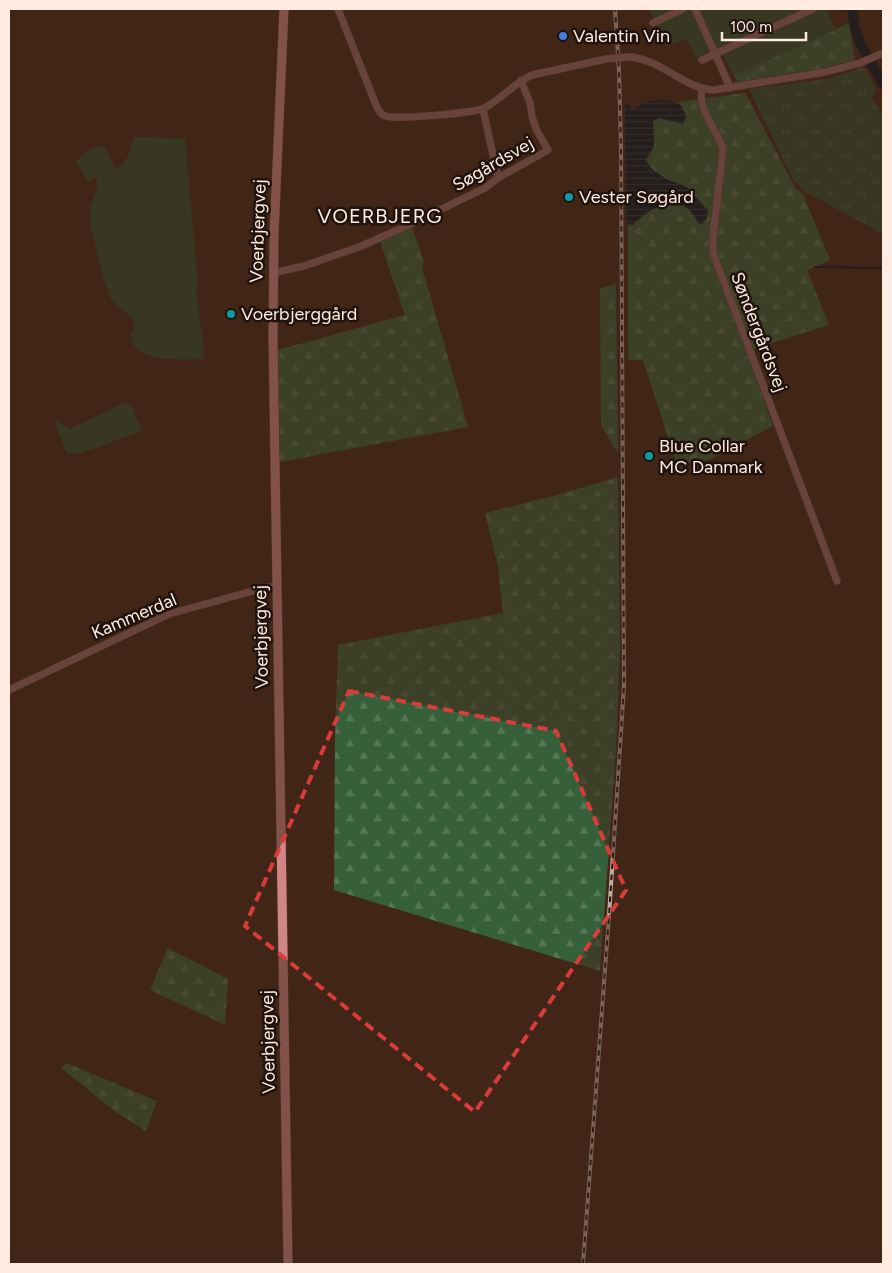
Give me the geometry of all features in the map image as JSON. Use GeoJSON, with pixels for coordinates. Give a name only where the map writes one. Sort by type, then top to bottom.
{"type":"FeatureCollection","features":[{"type":"Feature","properties":{"kind":"street","name":"Voerbjergvej"},"geometry":{"type":"LineString","coordinates":[[284,9],[273,273],[288,1264]]}},
{"type":"Feature","properties":{"kind":"street"},"geometry":{"type":"LineString","coordinates":[[338,9],[376,105],[382,115],[394,118],[470,112],[483,108],[521,80],[532,75],[606,59],[642,58],[702,88],[714,90],[808,76],[860,63],[883,54]]}},
{"type":"Feature","properties":{"kind":"street"},"geometry":{"type":"LineString","coordinates":[[652,23],[682,9]]}},
{"type":"Feature","properties":{"kind":"street"},"geometry":{"type":"LineString","coordinates":[[695,9],[729,88]]}},
{"type":"Feature","properties":{"kind":"street"},"geometry":{"type":"LineString","coordinates":[[702,60],[813,9]]}},
{"type":"Feature","properties":{"kind":"street","name":"Søgårdsvej"},"geometry":{"type":"LineString","coordinates":[[273,273],[304,266],[359,247],[485,188],[498,178],[548,150],[536,129],[530,103],[521,80]]}},
{"type":"Feature","properties":{"kind":"street","name":"Søndergårdsvej"},"geometry":{"type":"LineString","coordinates":[[702,88],[701,101],[720,137],[723,149],[713,236],[714,253],[837,581]]}},
{"type":"Feature","properties":{"kind":"street"},"geometry":{"type":"LineString","coordinates":[[483,108],[498,178]]}},
{"type":"Feature","properties":{"kind":"street","name":"Kammerdal"},"geometry":{"type":"LineString","coordinates":[[9,690],[169,614],[267,587],[277,587]]}},
{"type":"Feature","properties":{"kind":"highlighted area"},"geometry":{"type":"Polygon","coordinates":[[[349,691],[556,731],[626,890],[475,1112],[245,926],[349,691]]]}},
{"type":"Feature","properties":{"kind":"green space"},"geometry":{"type":"Polygon","coordinates":[[[649,9],[826,9],[836,30],[734,75],[723,55],[698,61],[686,39],[666,46],[649,9]]]}},
{"type":"Feature","properties":{"kind":"green space"},"geometry":{"type":"Polygon","coordinates":[[[849,23],[855,60],[818,69],[737,82],[734,75],[849,23]]]}},
{"type":"Feature","properties":{"kind":"green space"},"geometry":{"type":"Polygon","coordinates":[[[864,67],[876,89],[872,98],[883,117],[883,234],[804,191],[793,179],[749,89],[828,79],[864,67]]]}},
{"type":"Feature","properties":{"kind":"green space"},"geometry":{"type":"Polygon","coordinates":[[[745,93],[796,189],[803,194],[830,260],[807,270],[829,325],[747,351],[773,426],[709,460],[677,465],[643,360],[628,360],[628,224],[633,225],[645,214],[667,204],[682,205],[693,214],[698,223],[707,218],[708,211],[687,187],[666,179],[653,170],[646,161],[654,146],[653,121],[660,118],[675,122],[683,107],[677,102],[745,93]]]}},
{"type":"Feature","properties":{"kind":"green space"},"geometry":{"type":"Polygon","coordinates":[[[134,137],[185,139],[198,286],[196,290],[205,359],[163,358],[142,352],[135,346],[131,338],[135,325],[134,320],[111,299],[103,276],[90,223],[90,208],[98,186],[96,178],[88,181],[76,161],[91,149],[104,145],[115,168],[123,165],[131,150],[134,137]]]}},
{"type":"Feature","properties":{"kind":"green space"},"geometry":{"type":"Polygon","coordinates":[[[412,227],[424,262],[422,267],[468,427],[280,462],[278,350],[405,315],[380,241],[412,227]]]}},
{"type":"Feature","properties":{"kind":"green space"},"geometry":{"type":"Polygon","coordinates":[[[616,284],[618,453],[601,425],[600,288],[616,284]]]}},
{"type":"Feature","properties":{"kind":"green space"},"geometry":{"type":"Polygon","coordinates":[[[126,402],[134,409],[142,431],[79,454],[67,453],[55,419],[70,429],[126,402]]]}},
{"type":"Feature","properties":{"kind":"green space"},"geometry":{"type":"Polygon","coordinates":[[[618,477],[620,649],[616,751],[600,971],[334,890],[338,645],[503,613],[498,567],[485,513],[618,477]]]}},
{"type":"Feature","properties":{"kind":"green space"},"geometry":{"type":"Polygon","coordinates":[[[168,948],[228,979],[225,1025],[150,990],[168,948]]]}},
{"type":"Feature","properties":{"kind":"green space"},"geometry":{"type":"Polygon","coordinates":[[[67,1063],[157,1101],[146,1131],[117,1113],[61,1068],[67,1063]]]}},
{"type":"Feature","properties":{"kind":"water"},"geometry":{"type":"Polygon","coordinates":[[[664,100],[678,104],[683,109],[686,117],[683,124],[660,118],[653,121],[654,146],[646,161],[653,170],[666,179],[687,187],[708,211],[707,218],[701,225],[686,207],[679,204],[657,207],[643,215],[633,225],[628,224],[626,220],[625,104],[628,104],[633,111],[644,102],[664,100]]]}},
{"type":"Feature","properties":{"kind":"waterway"},"geometry":{"type":"LineString","coordinates":[[852,9],[855,29],[861,45],[883,84]]}},
{"type":"Feature","properties":{"kind":"waterway"},"geometry":{"type":"LineString","coordinates":[[815,267],[883,268]]}},
{"type":"Feature","properties":{"kind":"railway"},"geometry":{"type":"LineString","coordinates":[[583,1264],[624,686],[621,147],[615,9]]}},
{"type":"Feature","properties":{"kind":"place","name":"Valentin Vin"},"geometry":{"type":"Point","coordinates":[563,36]}},
{"type":"Feature","properties":{"kind":"place","name":"Vester Søgård"},"geometry":{"type":"Point","coordinates":[569,197]}},
{"type":"Feature","properties":{"kind":"place","name":"Voerbjerggård"},"geometry":{"type":"Point","coordinates":[231,314]}},
{"type":"Feature","properties":{"kind":"place","name":"Blue Collar MC Danmark"},"geometry":{"type":"Point","coordinates":[649,456]}},
{"type":"Feature","properties":{"kind":"district","name":"VOERBJERG"},"geometry":{"type":"Point","coordinates":[380,216]}}]}
